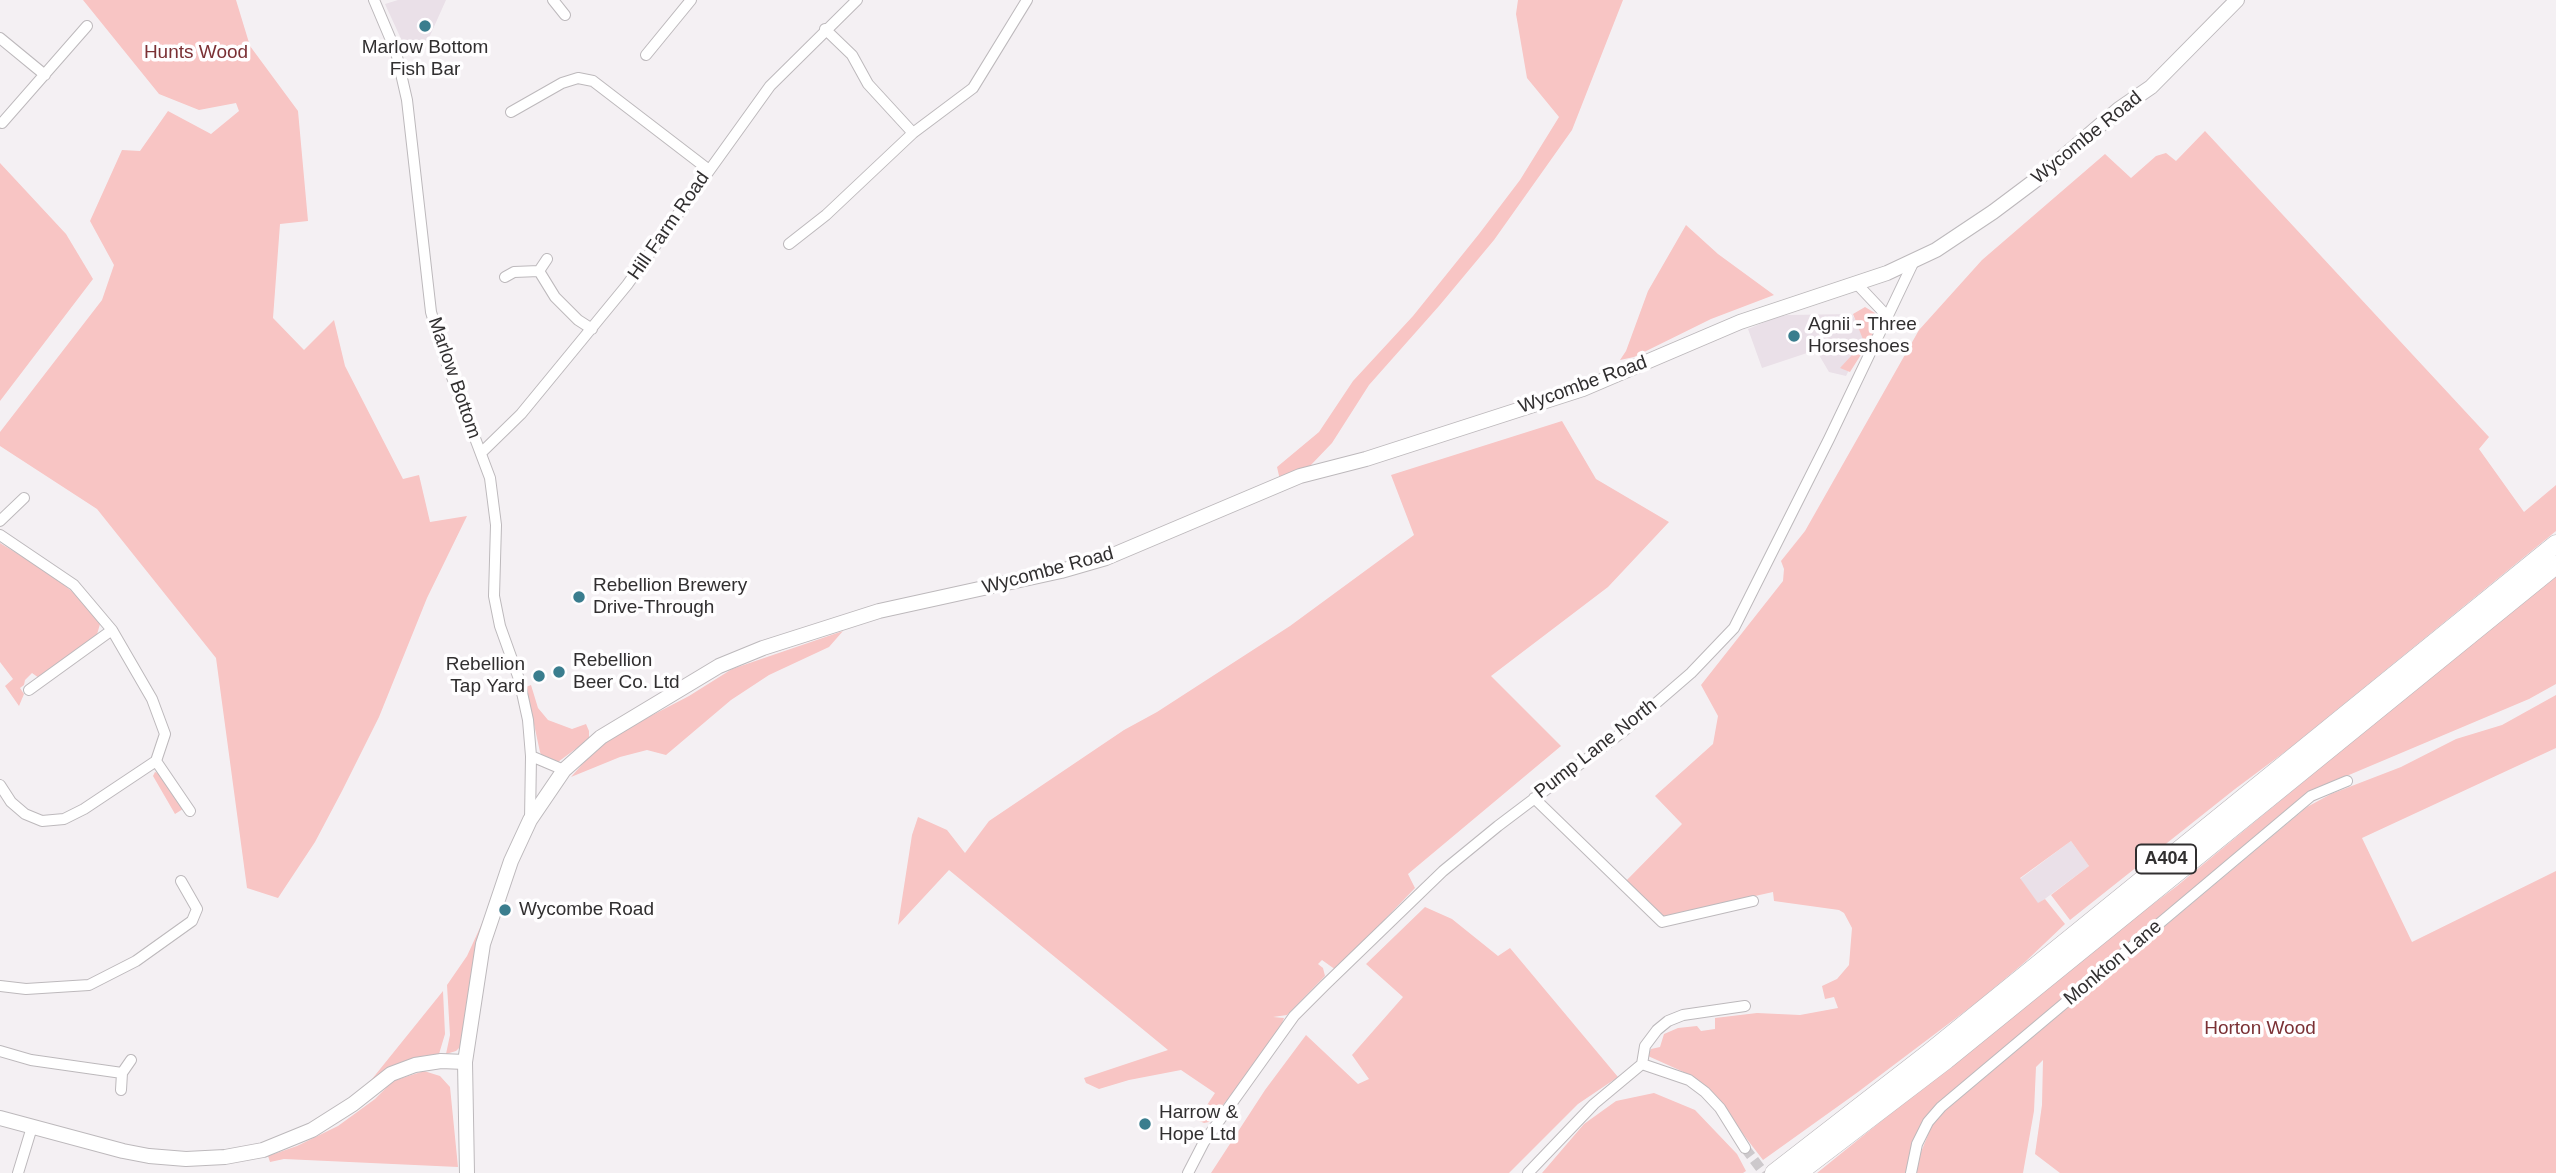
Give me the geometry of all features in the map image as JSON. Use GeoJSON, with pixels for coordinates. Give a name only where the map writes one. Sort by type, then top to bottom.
{"type":"FeatureCollection","features":[{"type":"Feature","properties":{"kind":"highway","name":"A404"},"geometry":{"type":"LineString","coordinates":[[1774,1173],[1930,1052],[2556,544]]}},
{"type":"Feature","properties":{"kind":"highway","name":"A404"},"geometry":{"type":"LineString","coordinates":[[1798,1173],[1945,1060],[2556,565]]}},
{"type":"Feature","properties":{"kind":"street","name":"Marlow Bottom"},"geometry":{"type":"LineString","coordinates":[[374,0],[398,59],[407,100],[431,312],[444,356],[489,478],[496,525],[494,596],[500,626],[519,679],[528,720],[531,756],[530,820]]}},
{"type":"Feature","properties":{"kind":"street"},"geometry":{"type":"LineString","coordinates":[[553,0],[565,15]]}},
{"type":"Feature","properties":{"kind":"street"},"geometry":{"type":"LineString","coordinates":[[646,55],[655,36],[691,0]]}},
{"type":"Feature","properties":{"kind":"street","name":"Hill Farm Road"},"geometry":{"type":"LineString","coordinates":[[481,453],[521,414],[627,285],[770,86],[857,0]]}},
{"type":"Feature","properties":{"kind":"street"},"geometry":{"type":"LineString","coordinates":[[791,237],[826,215],[859,176],[973,88],[1027,0]]}},
{"type":"Feature","properties":{"kind":"street","name":"Wycombe Road"},"geometry":{"type":"LineString","coordinates":[[467,1173],[466,1062],[483,944],[510,861],[530,820],[564,770],[601,737],[719,666],[764,648],[878,611],[1061,571],[1106,558],[1300,476],[1366,459],[1583,389],[1740,322],[1856,284],[1914,261],[1948,243],[1993,212],[2119,109],[2151,87],[2237,0]]}},
{"type":"Feature","properties":{"kind":"street"},"geometry":{"type":"LineString","coordinates":[[2,124],[87,26]]}},
{"type":"Feature","properties":{"kind":"street"},"geometry":{"type":"LineString","coordinates":[[825,29],[852,55],[868,84],[913,133]]}},
{"type":"Feature","properties":{"kind":"street"},"geometry":{"type":"LineString","coordinates":[[0,38],[45,75]]}},
{"type":"Feature","properties":{"kind":"street"},"geometry":{"type":"LineString","coordinates":[[512,112],[551,96],[562,83],[578,78],[593,81],[709,170]]}},
{"type":"Feature","properties":{"kind":"street"},"geometry":{"type":"LineString","coordinates":[[539,271],[547,259]]}},
{"type":"Feature","properties":{"kind":"street","name":"Pump Lane North"},"geometry":{"type":"LineString","coordinates":[[1188,1173],[1204,1142],[1294,1016],[1443,872],[1534,798],[1634,723],[1691,673],[1734,628],[1914,261]]}},
{"type":"Feature","properties":{"kind":"street"},"geometry":{"type":"LineString","coordinates":[[539,271],[555,297],[578,320],[592,329]]}},
{"type":"Feature","properties":{"kind":"street"},"geometry":{"type":"LineString","coordinates":[[505,277],[514,272],[539,271]]}},
{"type":"Feature","properties":{"kind":"street"},"geometry":{"type":"LineString","coordinates":[[1856,284],[1888,317]]}},
{"type":"Feature","properties":{"kind":"street"},"geometry":{"type":"LineString","coordinates":[[0,521],[24,498]]}},
{"type":"Feature","properties":{"kind":"street"},"geometry":{"type":"LineString","coordinates":[[0,536],[74,585],[112,630],[152,699],[165,734],[156,761],[84,809],[64,819],[42,821],[25,814],[11,802],[0,785]]}},
{"type":"Feature","properties":{"kind":"street"},"geometry":{"type":"LineString","coordinates":[[32,686],[112,630]]}},
{"type":"Feature","properties":{"kind":"street"},"geometry":{"type":"LineString","coordinates":[[531,756],[564,770]]}},
{"type":"Feature","properties":{"kind":"street"},"geometry":{"type":"LineString","coordinates":[[156,761],[190,811]]}},
{"type":"Feature","properties":{"kind":"street","name":"Monkton Lane"},"geometry":{"type":"LineString","coordinates":[[1911,1173],[1917,1144],[1928,1122],[1941,1107],[2311,796],[2347,781]]}},
{"type":"Feature","properties":{"kind":"street"},"geometry":{"type":"LineString","coordinates":[[1534,798],[1662,922],[1753,901]]}},
{"type":"Feature","properties":{"kind":"street"},"geometry":{"type":"LineString","coordinates":[[0,986],[26,989],[89,985],[136,961],[192,921],[197,909],[181,881]]}},
{"type":"Feature","properties":{"kind":"street"},"geometry":{"type":"LineString","coordinates":[[189,895],[201,888]]}},
{"type":"Feature","properties":{"kind":"street"},"geometry":{"type":"LineString","coordinates":[[1528,1173],[1594,1104],[1642,1064],[1645,1046],[1668,1021],[1683,1015],[1745,1006]]}},
{"type":"Feature","properties":{"kind":"street"},"geometry":{"type":"LineString","coordinates":[[0,1051],[31,1060],[122,1073]]}},
{"type":"Feature","properties":{"kind":"street"},"geometry":{"type":"LineString","coordinates":[[121,1090],[122,1073],[131,1060]]}},
{"type":"Feature","properties":{"kind":"street"},"geometry":{"type":"LineString","coordinates":[[0,1118],[149,1156],[186,1159],[225,1157],[263,1150],[312,1130],[353,1104],[391,1074],[415,1065],[441,1061],[466,1062]]}},
{"type":"Feature","properties":{"kind":"street"},"geometry":{"type":"LineString","coordinates":[[1642,1064],[1689,1080],[1705,1092],[1720,1108],[1745,1148]]}},
{"type":"Feature","properties":{"kind":"street"},"geometry":{"type":"LineString","coordinates":[[18,1173],[32,1127]]}},
{"type":"Feature","properties":{"kind":"shaded area"},"geometry":{"type":"Polygon","coordinates":[[[398,0],[446,0],[424,49],[408,54],[385,4],[398,0]]]}},
{"type":"Feature","properties":{"kind":"shaded area"},"geometry":{"type":"Polygon","coordinates":[[[1852,314],[1865,338],[1846,376],[1829,372],[1816,350],[1762,368],[1748,329],[1788,315],[1852,314]]]}},
{"type":"Feature","properties":{"kind":"shaded area"},"geometry":{"type":"Polygon","coordinates":[[[2071,841],[2089,866],[2038,904],[2020,879],[2071,841]]]}},
{"type":"Feature","properties":{"kind":"green space","name":"Hunts Wood"},"geometry":{"type":"Polygon","coordinates":[[[83,0],[236,0],[250,46],[298,111],[308,221],[280,224],[273,318],[304,350],[334,320],[345,366],[403,479],[419,475],[430,522],[467,516],[427,598],[379,717],[315,842],[278,898],[247,888],[216,658],[97,509],[0,446],[0,432],[102,300],[114,265],[90,221],[122,150],[140,151],[168,111],[211,134],[239,111],[236,103],[199,110],[159,94],[83,0]]]}},
{"type":"Feature","properties":{"kind":"green space"},"geometry":{"type":"Polygon","coordinates":[[[1518,0],[1623,0],[1572,130],[1494,240],[1369,385],[1332,443],[1309,467],[1280,480],[1277,467],[1319,432],[1353,381],[1413,316],[1520,180],[1559,117],[1527,78],[1516,14],[1518,0]]]}},
{"type":"Feature","properties":{"kind":"green space"},"geometry":{"type":"Polygon","coordinates":[[[2205,131],[2489,437],[2479,449],[2524,512],[2556,485],[2556,531],[2290,748],[2070,920],[2051,895],[2089,866],[2071,841],[2020,878],[2038,903],[2045,899],[2065,924],[1976,1003],[1763,1160],[1706,1086],[1688,1074],[1648,1056],[1651,1049],[1660,1047],[1664,1034],[1678,1028],[1697,1026],[1701,1031],[1715,1029],[1715,1018],[1757,1013],[1800,1015],[1838,1008],[1834,997],[1825,999],[1822,986],[1837,979],[1849,965],[1852,928],[1844,913],[1839,910],[1774,901],[1773,892],[1661,917],[1622,885],[1682,824],[1655,796],[1713,744],[1718,716],[1701,685],[1783,581],[1784,569],[1781,561],[1805,531],[1919,330],[1982,260],[2105,154],[2131,178],[2156,156],[2166,153],[2176,161],[2205,131]]]}},
{"type":"Feature","properties":{"kind":"green space"},"geometry":{"type":"Polygon","coordinates":[[[0,163],[66,234],[93,279],[0,401],[0,163]]]}},
{"type":"Feature","properties":{"kind":"green space"},"geometry":{"type":"Polygon","coordinates":[[[1686,225],[1718,254],[1774,295],[1711,319],[1634,357],[1620,360],[1626,351],[1648,291],[1686,225]]]}},
{"type":"Feature","properties":{"kind":"green space"},"geometry":{"type":"Polygon","coordinates":[[[1865,307],[1875,313],[1877,320],[1874,334],[1850,372],[1840,368],[1864,342],[1853,314],[1865,307]]]}},
{"type":"Feature","properties":{"kind":"green space"},"geometry":{"type":"Polygon","coordinates":[[[1562,421],[1596,479],[1669,522],[1608,587],[1491,676],[1561,746],[1408,874],[1415,888],[1336,970],[1322,960],[1318,964],[1323,968],[1325,976],[1287,1015],[1273,1017],[1284,1018],[1281,1026],[1248,1074],[1209,1122],[1197,1120],[1215,1093],[1181,1070],[1099,1089],[1086,1083],[1084,1078],[1168,1050],[949,870],[898,925],[912,835],[918,817],[947,830],[965,853],[989,821],[1124,730],[1157,712],[1290,626],[1414,535],[1391,475],[1562,421]]]}},
{"type":"Feature","properties":{"kind":"green space"},"geometry":{"type":"Polygon","coordinates":[[[0,543],[49,573],[74,593],[100,624],[96,638],[39,678],[32,673],[25,680],[20,688],[24,694],[19,706],[5,686],[13,679],[0,662],[0,543]]]}},
{"type":"Feature","properties":{"kind":"green space"},"geometry":{"type":"Polygon","coordinates":[[[2556,573],[2556,684],[2529,699],[2311,791],[1940,1104],[1908,1173],[1817,1173],[2113,934],[2177,886],[2556,573]]]}},
{"type":"Feature","properties":{"kind":"green space"},"geometry":{"type":"Polygon","coordinates":[[[843,631],[829,647],[769,675],[731,700],[666,755],[647,750],[620,757],[571,777],[616,734],[689,696],[732,669],[843,631]]]}},
{"type":"Feature","properties":{"kind":"green space"},"geometry":{"type":"Polygon","coordinates":[[[531,685],[538,708],[548,720],[572,729],[586,724],[589,731],[589,739],[558,762],[542,756],[540,752],[526,687],[531,685]]]}},
{"type":"Feature","properties":{"kind":"green space","name":"Horton Wood"},"geometry":{"type":"Polygon","coordinates":[[[2556,695],[2556,748],[2362,838],[2412,942],[2556,871],[2556,1173],[2060,1173],[2035,1154],[2042,1105],[2043,1060],[2036,1067],[2034,1111],[2023,1173],[1916,1173],[1934,1120],[2307,807],[2331,794],[2401,767],[2456,739],[2502,725],[2556,695]]]}},
{"type":"Feature","properties":{"kind":"green space"},"geometry":{"type":"Polygon","coordinates":[[[155,772],[161,774],[183,809],[175,814],[153,776],[155,772]]]}},
{"type":"Feature","properties":{"kind":"green space"},"geometry":{"type":"Polygon","coordinates":[[[1425,907],[1452,919],[1498,956],[1510,948],[1618,1077],[1578,1104],[1509,1173],[1211,1173],[1265,1090],[1306,1035],[1358,1084],[1369,1079],[1352,1055],[1403,997],[1366,964],[1425,907]]]}},
{"type":"Feature","properties":{"kind":"green space"},"geometry":{"type":"Polygon","coordinates":[[[484,919],[461,1046],[446,1054],[450,1035],[447,985],[467,956],[484,919]]]}},
{"type":"Feature","properties":{"kind":"green space"},"geometry":{"type":"Polygon","coordinates":[[[443,991],[445,1034],[439,1054],[423,1056],[393,1067],[368,1084],[443,991]]]}},
{"type":"Feature","properties":{"kind":"green space"},"geometry":{"type":"Polygon","coordinates":[[[424,1071],[440,1076],[450,1087],[458,1167],[284,1159],[270,1162],[268,1156],[297,1146],[338,1126],[375,1099],[393,1081],[424,1071]]]}},
{"type":"Feature","properties":{"kind":"green space"},"geometry":{"type":"Polygon","coordinates":[[[1654,1093],[1695,1110],[1737,1154],[1746,1171],[1542,1173],[1584,1124],[1616,1101],[1654,1093]]]}},
{"type":"Feature","properties":{"kind":"tunnel"},"geometry":{"type":"LineString","coordinates":[[1745,1148],[1764,1173]]}},
{"type":"Feature","properties":{"kind":"place","name":"Marlow Bottom Fish Bar"},"geometry":{"type":"Point","coordinates":[425,26]}},
{"type":"Feature","properties":{"kind":"place","name":"Agnii - Three Horseshoes"},"geometry":{"type":"Point","coordinates":[1794,336]}},
{"type":"Feature","properties":{"kind":"place","name":"Rebellion Brewery Drive-Through"},"geometry":{"type":"Point","coordinates":[579,597]}},
{"type":"Feature","properties":{"kind":"place","name":"Rebellion Beer Co. Ltd"},"geometry":{"type":"Point","coordinates":[559,672]}},
{"type":"Feature","properties":{"kind":"place","name":"Rebellion Tap Yard"},"geometry":{"type":"Point","coordinates":[539,676]}},
{"type":"Feature","properties":{"kind":"place","name":"Wycombe Road"},"geometry":{"type":"Point","coordinates":[505,910]}},
{"type":"Feature","properties":{"kind":"place","name":"Harrow & Hope Ltd"},"geometry":{"type":"Point","coordinates":[1145,1124]}}]}
